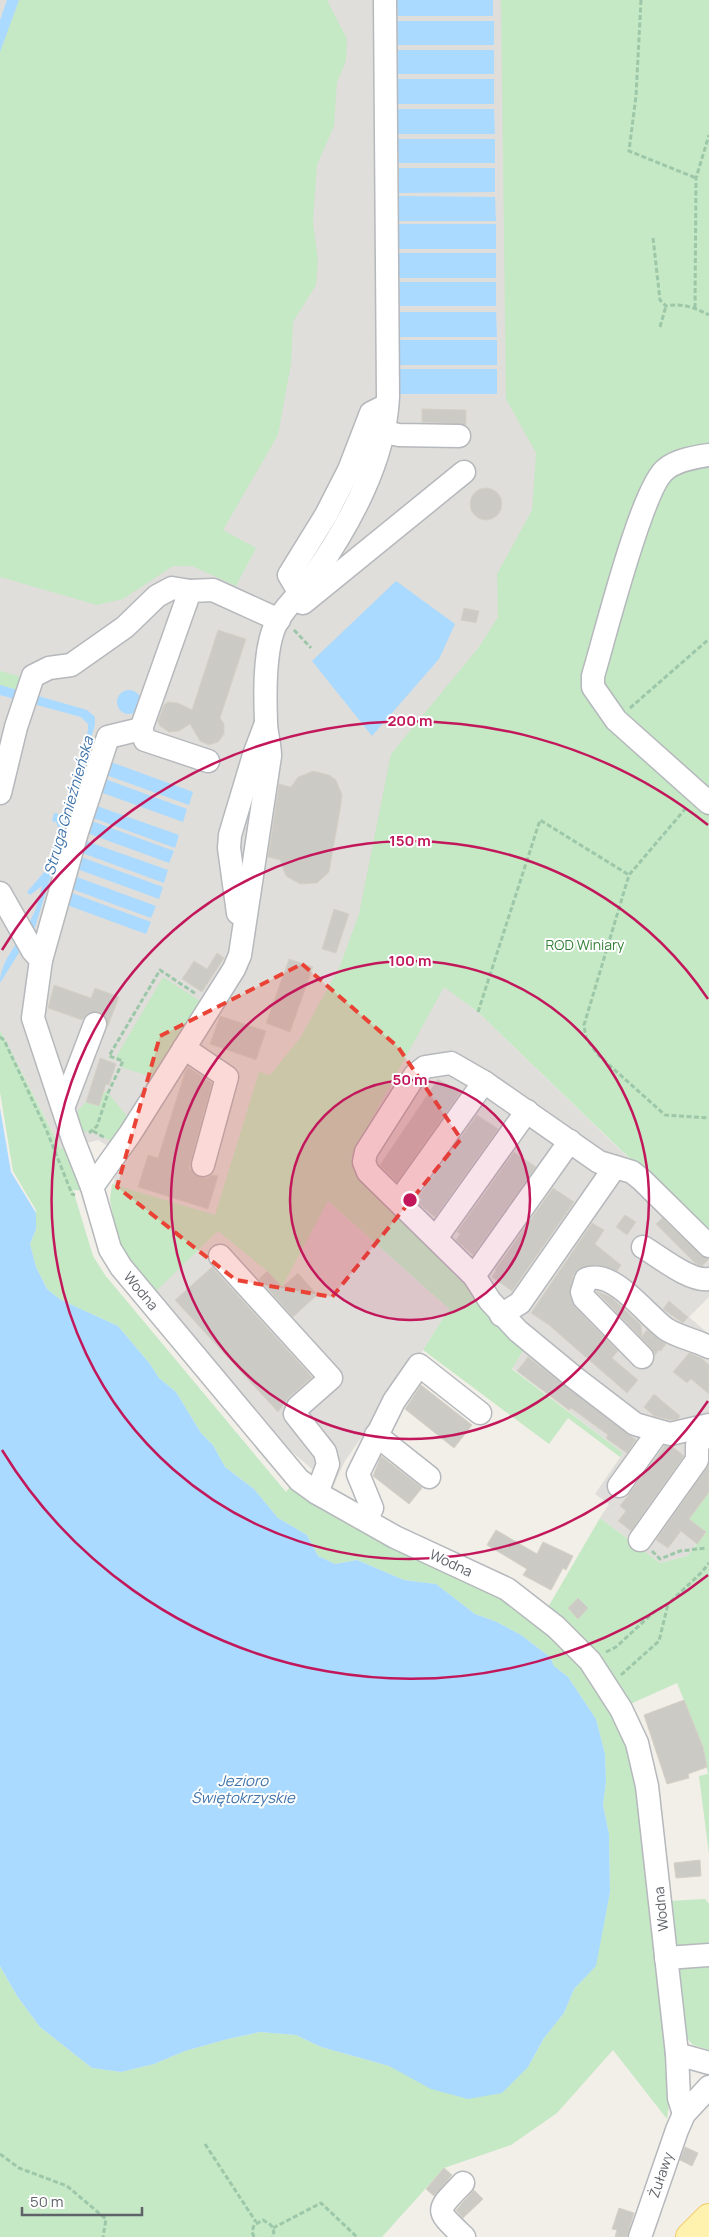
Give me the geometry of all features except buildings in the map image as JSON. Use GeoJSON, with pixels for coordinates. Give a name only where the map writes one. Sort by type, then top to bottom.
{"type":"FeatureCollection","features":[{"type":"Feature","properties":{"kind":"main road"},"geometry":{"type":"LineString","coordinates":[[690,2237],[709,2218]]}},
{"type":"Feature","properties":{"kind":"street"},"geometry":{"type":"LineString","coordinates":[[93,1192],[234,969],[240,955],[270,756],[270,738],[266,724],[269,651],[273,631],[280,618],[312,578],[344,529],[379,454],[387,405],[385,0]]}},
{"type":"Feature","properties":{"kind":"street"},"geometry":{"type":"LineString","coordinates":[[300,592],[289,575],[326,515],[349,470],[371,413],[387,405]]}},
{"type":"Feature","properties":{"kind":"street"},"geometry":{"type":"LineString","coordinates":[[384,432],[399,435],[459,436]]}},
{"type":"Feature","properties":{"kind":"street"},"geometry":{"type":"LineString","coordinates":[[704,799],[616,720],[593,687],[593,676],[644,504],[665,469],[680,462],[709,455]]}},
{"type":"Feature","properties":{"kind":"street"},"geometry":{"type":"LineString","coordinates":[[280,618],[304,603],[464,472]]}},
{"type":"Feature","properties":{"kind":"street"},"geometry":{"type":"LineString","coordinates":[[0,793],[12,722],[33,676],[49,668],[71,665],[126,627],[157,596],[172,588],[190,591],[212,590],[280,618]]}},
{"type":"Feature","properties":{"kind":"street"},"geometry":{"type":"LineString","coordinates":[[190,591],[141,729],[145,740],[208,761]]}},
{"type":"Feature","properties":{"kind":"street","name":"Wodna"},"geometry":{"type":"LineString","coordinates":[[141,729],[108,737],[37,956],[33,1018],[74,1124],[110,1249],[121,1267],[299,1480],[316,1493],[394,1537],[507,1589],[556,1627],[590,1661],[607,1686],[637,1743],[647,1786],[677,2054],[679,2098],[684,2114]]}},
{"type":"Feature","properties":{"kind":"street"},"geometry":{"type":"LineString","coordinates":[[0,893],[37,956]]}},
{"type":"Feature","properties":{"kind":"street"},"geometry":{"type":"LineString","coordinates":[[74,1124],[95,1024]]}},
{"type":"Feature","properties":{"kind":"street"},"geometry":{"type":"LineString","coordinates":[[184,1048],[227,1077],[203,1165]]}},
{"type":"Feature","properties":{"kind":"street"},"geometry":{"type":"LineString","coordinates":[[709,1246],[632,1172],[600,1162],[484,1082],[451,1063],[425,1067],[415,1075],[366,1152],[364,1162],[368,1172],[474,1276],[501,1315],[575,1378],[635,1424],[670,1434],[709,1425]]}},
{"type":"Feature","properties":{"kind":"street"},"geometry":{"type":"LineString","coordinates":[[399,1201],[484,1082]]}},
{"type":"Feature","properties":{"kind":"street"},"geometry":{"type":"LineString","coordinates":[[436,1238],[527,1111]]}},
{"type":"Feature","properties":{"kind":"street"},"geometry":{"type":"LineString","coordinates":[[474,1276],[570,1141]]}},
{"type":"Feature","properties":{"kind":"street"},"geometry":{"type":"LineString","coordinates":[[501,1315],[520,1303],[615,1167]]}},
{"type":"Feature","properties":{"kind":"street"},"geometry":{"type":"LineString","coordinates":[[643,1247],[689,1275],[702,1280],[709,1279]]}},
{"type":"Feature","properties":{"kind":"street"},"geometry":{"type":"LineString","coordinates":[[220,1256],[331,1378],[298,1408],[295,1414],[325,1452],[328,1464],[316,1493]]}},
{"type":"Feature","properties":{"kind":"street"},"geometry":{"type":"LineString","coordinates":[[642,1357],[584,1298],[582,1292],[586,1279],[591,1277],[604,1278],[631,1297],[666,1329],[709,1347]]}},
{"type":"Feature","properties":{"kind":"street"},"geometry":{"type":"LineString","coordinates":[[366,1520],[372,1508],[358,1474],[394,1401],[419,1365],[480,1413]]}},
{"type":"Feature","properties":{"kind":"street"},"geometry":{"type":"LineString","coordinates":[[640,1540],[697,1460],[697,1446],[709,1431]]}},
{"type":"Feature","properties":{"kind":"street"},"geometry":{"type":"LineString","coordinates":[[619,1486],[658,1432]]}},
{"type":"Feature","properties":{"kind":"street"},"geometry":{"type":"LineString","coordinates":[[376,1435],[430,1477]]}},
{"type":"Feature","properties":{"kind":"street"},"geometry":{"type":"LineString","coordinates":[[666,1958],[709,1955]]}},
{"type":"Feature","properties":{"kind":"street"},"geometry":{"type":"LineString","coordinates":[[677,2054],[709,2063]]}},
{"type":"Feature","properties":{"kind":"street"},"geometry":{"type":"LineString","coordinates":[[684,2114],[709,2087]]}},
{"type":"Feature","properties":{"kind":"street","name":"Żuławy"},"geometry":{"type":"LineString","coordinates":[[640,2237],[684,2114]]}},
{"type":"Feature","properties":{"kind":"street"},"geometry":{"type":"LineString","coordinates":[[463,2184],[442,2205],[441,2211],[442,2216],[464,2237]]}},
{"type":"Feature","properties":{"kind":"path"},"geometry":{"type":"LineString","coordinates":[[641,0],[636,96],[629,151],[696,178]]}},
{"type":"Feature","properties":{"kind":"path"},"geometry":{"type":"LineString","coordinates":[[695,308],[696,178],[709,135]]}},
{"type":"Feature","properties":{"kind":"path"},"geometry":{"type":"LineString","coordinates":[[653,238],[660,300],[666,306]]}},
{"type":"Feature","properties":{"kind":"path"},"geometry":{"type":"LineString","coordinates":[[666,306],[678,304],[695,308],[709,315]]}},
{"type":"Feature","properties":{"kind":"path"},"geometry":{"type":"LineString","coordinates":[[660,327],[666,306]]}},
{"type":"Feature","properties":{"kind":"path"},"geometry":{"type":"LineString","coordinates":[[297,634],[310,648]]}},
{"type":"Feature","properties":{"kind":"path"},"geometry":{"type":"LineString","coordinates":[[616,720],[709,639]]}},
{"type":"Feature","properties":{"kind":"path"},"geometry":{"type":"LineString","coordinates":[[704,799],[628,875],[584,1025],[586,1038],[598,1056],[666,1116],[709,1118]]}},
{"type":"Feature","properties":{"kind":"path"},"geometry":{"type":"LineString","coordinates":[[478,1012],[540,820],[628,875]]}},
{"type":"Feature","properties":{"kind":"path"},"geometry":{"type":"LineString","coordinates":[[119,1149],[74,1124],[123,1061],[110,1056],[160,970],[212,1004]]}},
{"type":"Feature","properties":{"kind":"path"},"geometry":{"type":"LineString","coordinates":[[0,1037],[4,1040],[46,1128],[72,1194],[93,1192]]}},
{"type":"Feature","properties":{"kind":"path"},"geometry":{"type":"LineString","coordinates":[[640,1540],[660,1559],[680,1551],[706,1548]]}},
{"type":"Feature","properties":{"kind":"path"},"geometry":{"type":"LineString","coordinates":[[590,1661],[616,1647],[654,1612],[668,1604],[709,1563]]}},
{"type":"Feature","properties":{"kind":"path"},"geometry":{"type":"LineString","coordinates":[[607,1686],[629,1669],[659,1641],[668,1604]]}},
{"type":"Feature","properties":{"kind":"path"},"geometry":{"type":"LineString","coordinates":[[205,2144],[256,2222]]}},
{"type":"Feature","properties":{"kind":"path"},"geometry":{"type":"LineString","coordinates":[[0,2154],[19,2168],[67,2186],[106,2219],[103,2237]]}},
{"type":"Feature","properties":{"kind":"path"},"geometry":{"type":"LineString","coordinates":[[273,2228],[321,2203],[357,2237]]}},
{"type":"Feature","properties":{"kind":"path"},"geometry":{"type":"LineString","coordinates":[[256,2222],[266,2221],[273,2228]]}},
{"type":"Feature","properties":{"kind":"path"},"geometry":{"type":"LineString","coordinates":[[252,2236],[252,2228],[256,2222]]}},
{"type":"Feature","properties":{"kind":"path"},"geometry":{"type":"LineString","coordinates":[[272,2237],[273,2228]]}},
{"type":"Feature","properties":{"kind":"highlighted area"},"geometry":{"type":"Polygon","coordinates":[[[302,964],[398,1047],[461,1139],[332,1297],[236,1280],[117,1187],[160,1036],[302,964]]]}},
{"type":"Feature","properties":{"kind":"shaded area"},"geometry":{"type":"Polygon","coordinates":[[[0,0],[602,0],[603,152],[444,986],[478,1012],[647,1176],[709,1253],[709,1297],[689,1317],[709,1334],[709,1492],[689,1519],[706,1532],[687,1556],[660,1563],[600,1518],[609,1504],[595,1494],[623,1453],[512,1368],[522,1352],[328,1201],[449,1309],[423,1350],[345,1461],[333,1487],[284,1445],[155,1292],[110,1200],[115,1177],[126,1157],[98,1140],[62,1150],[0,1030],[0,0]]]}},
{"type":"Feature","properties":{"kind":"green space"},"geometry":{"type":"Polygon","coordinates":[[[19,0],[327,0],[347,39],[346,61],[337,82],[334,126],[317,165],[313,222],[318,261],[316,285],[293,322],[291,364],[278,435],[223,530],[256,548],[236,586],[192,566],[173,566],[123,599],[97,605],[0,577],[0,52],[19,0]]]}},
{"type":"Feature","properties":{"kind":"green space","name":"ROD Winiary"},"geometry":{"type":"Polygon","coordinates":[[[501,0],[709,0],[709,1235],[478,1012],[444,987],[351,1157],[470,1279],[522,1344],[522,1352],[512,1369],[623,1453],[620,1457],[568,1418],[549,1444],[423,1350],[449,1309],[328,1201],[282,1287],[267,1271],[218,1231],[155,1292],[120,1251],[110,1200],[112,1184],[215,1215],[259,1072],[270,1075],[300,1038],[340,966],[359,914],[391,754],[479,647],[498,617],[497,574],[532,510],[536,453],[506,399],[501,0]]]}},
{"type":"Feature","properties":{"kind":"green space"},"geometry":{"type":"Polygon","coordinates":[[[0,671],[19,676],[17,690],[0,685],[0,671]]]}},
{"type":"Feature","properties":{"kind":"green space"},"geometry":{"type":"Polygon","coordinates":[[[163,977],[203,1003],[158,1079],[121,1067],[123,1061],[115,1059],[163,977]]]}},
{"type":"Feature","properties":{"kind":"green space"},"geometry":{"type":"Polygon","coordinates":[[[0,1030],[61,1149],[71,1147],[86,1191],[73,1190],[93,1256],[105,1275],[286,1492],[293,1483],[506,1596],[590,1671],[630,1745],[644,1830],[672,2083],[667,2119],[613,2050],[557,2113],[511,2145],[444,2168],[382,2237],[0,2237],[0,1966],[17,1996],[40,2027],[92,2068],[121,2072],[154,2064],[185,2051],[260,2032],[296,2035],[321,2047],[389,2066],[405,2073],[528,2067],[544,2038],[564,2013],[574,1989],[595,1967],[610,1892],[609,1834],[603,1805],[606,1782],[605,1754],[596,1719],[568,1677],[554,1666],[550,1657],[521,1635],[497,1622],[475,1614],[436,1584],[404,1580],[357,1560],[335,1564],[318,1556],[307,1535],[278,1518],[254,1489],[225,1467],[213,1445],[201,1433],[176,1392],[159,1378],[150,1364],[118,1326],[61,1300],[47,1289],[36,1267],[30,1244],[36,1229],[36,1210],[13,1171],[0,1092],[0,1030]]]}},
{"type":"Feature","properties":{"kind":"green space"},"geometry":{"type":"Polygon","coordinates":[[[104,1092],[108,1093],[131,1121],[116,1144],[91,1130],[79,1134],[74,1122],[79,1109],[86,1102],[99,1106],[104,1092]]]}},
{"type":"Feature","properties":{"kind":"green space"},"geometry":{"type":"Polygon","coordinates":[[[709,1491],[709,1854],[699,1776],[708,1774],[703,1747],[677,1683],[628,1705],[547,1609],[600,1518],[660,1563],[687,1556],[706,1533],[689,1519],[709,1491]]]}},
{"type":"Feature","properties":{"kind":"green space"},"geometry":{"type":"Polygon","coordinates":[[[705,1899],[709,1904],[709,1942],[706,1946],[709,1957],[709,2050],[693,2045],[684,2035],[669,1901],[705,1899]]]}},
{"type":"Feature","properties":{"kind":"water"},"geometry":{"type":"Polygon","coordinates":[[[7,0],[19,0],[0,52],[0,20],[7,0]]]}},
{"type":"Feature","properties":{"kind":"water"},"geometry":{"type":"Polygon","coordinates":[[[397,0],[493,0],[493,16],[398,16],[397,0]]]}},
{"type":"Feature","properties":{"kind":"water"},"geometry":{"type":"Polygon","coordinates":[[[397,21],[494,21],[494,45],[398,45],[397,21]]]}},
{"type":"Feature","properties":{"kind":"water"},"geometry":{"type":"Polygon","coordinates":[[[398,50],[494,50],[494,74],[398,74],[398,50]]]}},
{"type":"Feature","properties":{"kind":"water"},"geometry":{"type":"Polygon","coordinates":[[[398,79],[494,79],[494,104],[398,104],[398,79]]]}},
{"type":"Feature","properties":{"kind":"water"},"geometry":{"type":"Polygon","coordinates":[[[398,109],[494,109],[495,134],[398,134],[398,109]]]}},
{"type":"Feature","properties":{"kind":"water"},"geometry":{"type":"Polygon","coordinates":[[[398,139],[495,139],[495,163],[399,163],[398,139]]]}},
{"type":"Feature","properties":{"kind":"water"},"geometry":{"type":"Polygon","coordinates":[[[399,168],[495,168],[495,192],[399,193],[399,168]]]}},
{"type":"Feature","properties":{"kind":"water"},"geometry":{"type":"Polygon","coordinates":[[[399,196],[495,197],[496,221],[399,221],[399,196]]]}},
{"type":"Feature","properties":{"kind":"water"},"geometry":{"type":"Polygon","coordinates":[[[399,224],[496,224],[496,249],[399,249],[399,224]]]}},
{"type":"Feature","properties":{"kind":"water"},"geometry":{"type":"Polygon","coordinates":[[[399,253],[496,253],[496,278],[399,278],[399,253]]]}},
{"type":"Feature","properties":{"kind":"water"},"geometry":{"type":"Polygon","coordinates":[[[399,282],[496,282],[496,306],[400,306],[399,282]]]}},
{"type":"Feature","properties":{"kind":"water"},"geometry":{"type":"Polygon","coordinates":[[[400,312],[496,312],[497,337],[400,337],[400,312]]]}},
{"type":"Feature","properties":{"kind":"water"},"geometry":{"type":"Polygon","coordinates":[[[400,340],[497,340],[497,365],[400,365],[400,340]]]}},
{"type":"Feature","properties":{"kind":"water"},"geometry":{"type":"Polygon","coordinates":[[[400,369],[497,369],[497,394],[400,394],[400,369]]]}},
{"type":"Feature","properties":{"kind":"water"},"geometry":{"type":"Polygon","coordinates":[[[396,581],[455,624],[439,659],[372,736],[312,661],[396,581]]]}},
{"type":"Feature","properties":{"kind":"water","name":"Struga Gnieźnieńska"},"geometry":{"type":"Polygon","coordinates":[[[0,685],[87,710],[95,717],[95,724],[76,796],[35,927],[0,983],[3,967],[37,905],[42,886],[30,895],[27,892],[46,870],[59,829],[56,822],[52,821],[54,813],[60,814],[65,809],[88,730],[88,724],[81,717],[0,695],[0,685]]]}},
{"type":"Feature","properties":{"kind":"water"},"geometry":{"type":"Polygon","coordinates":[[[129,690],[138,693],[141,702],[138,711],[129,714],[120,711],[117,702],[120,693],[129,690]]]}},
{"type":"Feature","properties":{"kind":"water"},"geometry":{"type":"Polygon","coordinates":[[[111,762],[193,792],[189,805],[106,775],[111,762]]]}},
{"type":"Feature","properties":{"kind":"water"},"geometry":{"type":"Polygon","coordinates":[[[105,779],[187,809],[183,822],[100,792],[105,779]]]}},
{"type":"Feature","properties":{"kind":"water"},"geometry":{"type":"Polygon","coordinates":[[[97,806],[179,835],[175,848],[93,818],[97,806]]]}},
{"type":"Feature","properties":{"kind":"water"},"geometry":{"type":"Polygon","coordinates":[[[92,821],[174,851],[169,863],[87,833],[92,821]]]}},
{"type":"Feature","properties":{"kind":"water"},"geometry":{"type":"Polygon","coordinates":[[[86,841],[168,870],[164,883],[82,853],[86,841]]]}},
{"type":"Feature","properties":{"kind":"water"},"geometry":{"type":"Polygon","coordinates":[[[81,857],[163,887],[159,899],[77,869],[81,857]]]}},
{"type":"Feature","properties":{"kind":"water"},"geometry":{"type":"Polygon","coordinates":[[[74,876],[156,906],[151,918],[69,888],[74,876]]]}},
{"type":"Feature","properties":{"kind":"water"},"geometry":{"type":"Polygon","coordinates":[[[69,892],[151,922],[146,934],[64,904],[69,892]]]}},
{"type":"Feature","properties":{"kind":"water","name":"Jezioro Świętokrzyskie"},"geometry":{"type":"Polygon","coordinates":[[[0,1108],[11,1172],[36,1213],[36,1229],[30,1244],[36,1267],[47,1289],[61,1300],[118,1326],[150,1364],[159,1378],[176,1392],[201,1433],[213,1445],[225,1467],[254,1489],[278,1518],[307,1535],[318,1556],[335,1564],[357,1560],[404,1580],[436,1584],[475,1614],[497,1622],[521,1635],[550,1657],[554,1666],[568,1677],[596,1719],[605,1754],[606,1782],[603,1805],[609,1834],[610,1892],[596,1966],[574,1989],[564,2013],[544,2038],[528,2067],[502,2093],[468,2099],[431,2089],[389,2066],[321,2047],[296,2035],[260,2032],[185,2051],[154,2064],[121,2072],[92,2068],[40,2027],[17,1996],[0,1966],[0,1108]]]}}]}
